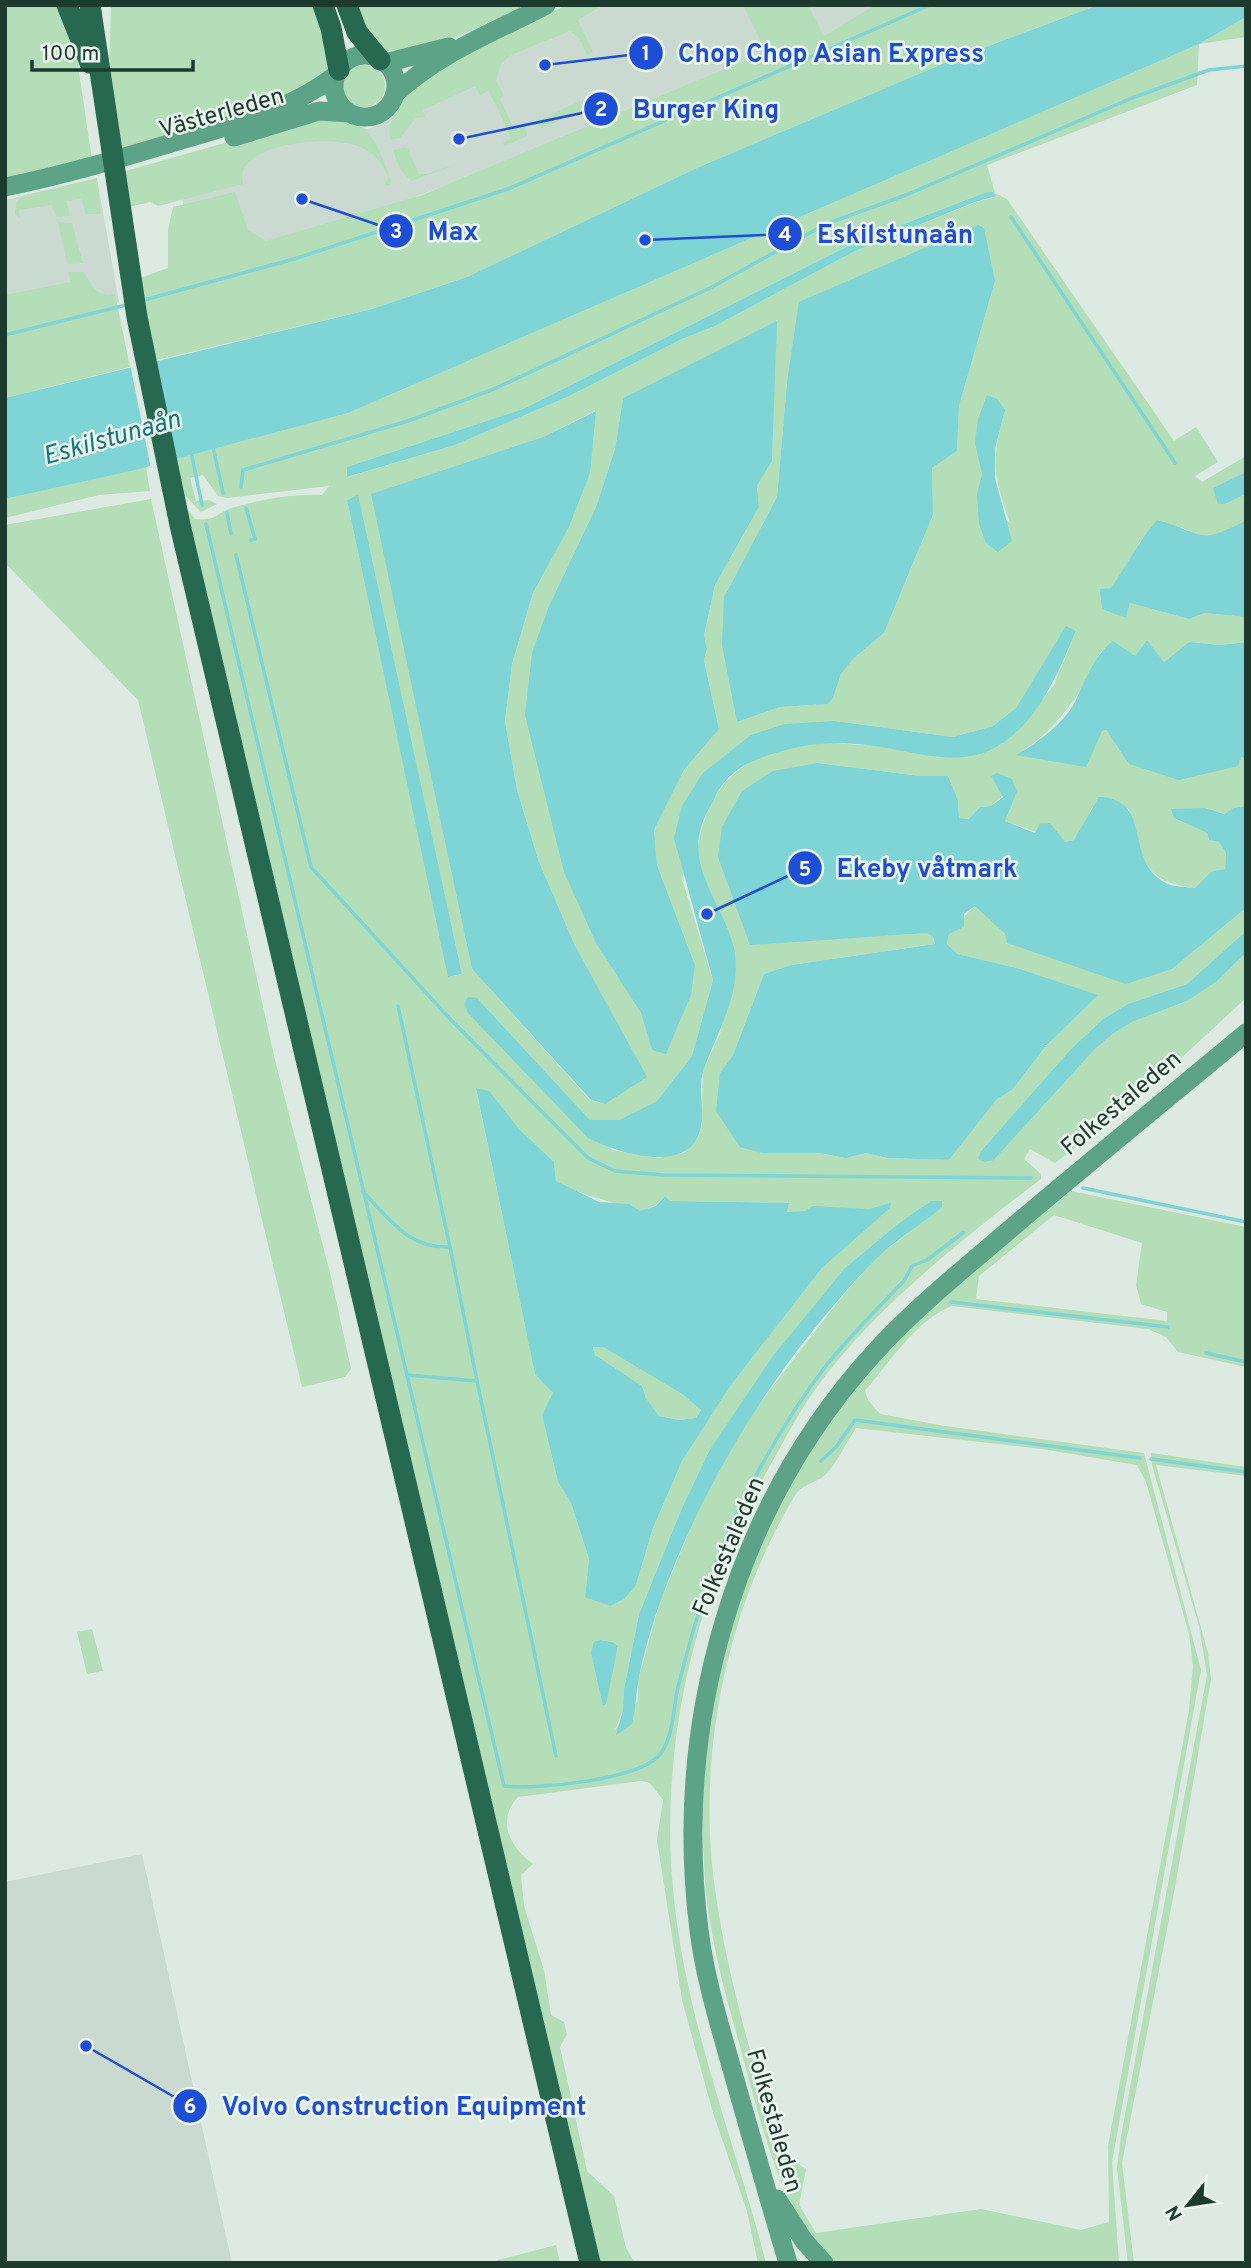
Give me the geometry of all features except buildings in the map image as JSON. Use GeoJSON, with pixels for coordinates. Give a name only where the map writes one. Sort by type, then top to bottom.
{"type":"FeatureCollection","features":[{"type":"Feature","properties":{"kind":"highway"},"geometry":{"type":"LineString","coordinates":[[67,5],[94,67]]}},
{"type":"Feature","properties":{"kind":"highway"},"geometry":{"type":"LineString","coordinates":[[82,5],[94,67],[126,323],[577,2263]]}},
{"type":"Feature","properties":{"kind":"highway"},"geometry":{"type":"LineString","coordinates":[[90,5],[94,67]]}},
{"type":"Feature","properties":{"kind":"highway"},"geometry":{"type":"LineString","coordinates":[[94,67],[105,5]]}},
{"type":"Feature","properties":{"kind":"highway"},"geometry":{"type":"LineString","coordinates":[[323,5],[331,28],[338,72]]}},
{"type":"Feature","properties":{"kind":"highway"},"geometry":{"type":"LineString","coordinates":[[347,5],[357,32],[382,61]]}},
{"type":"Feature","properties":{"kind":"highway"},"geometry":{"type":"LineString","coordinates":[[174,527],[590,2263]]}},
{"type":"Feature","properties":{"kind":"main road"},"geometry":{"type":"LineString","coordinates":[[486,34],[427,54],[382,61],[366,56],[355,57],[338,72],[336,97],[349,113],[365,117],[376,115],[385,109],[394,95],[412,78],[486,34],[546,5]]}},
{"type":"Feature","properties":{"kind":"main road"},"geometry":{"type":"LineString","coordinates":[[382,61],[394,79],[394,95]]}},
{"type":"Feature","properties":{"kind":"main road","name":"Västerleden"},"geometry":{"type":"LineString","coordinates":[[5,187],[107,164],[294,102],[338,72]]}},
{"type":"Feature","properties":{"kind":"main road","name":"Västerleden"},"geometry":{"type":"LineString","coordinates":[[107,164],[138,164],[319,111],[349,113]]}},
{"type":"Feature","properties":{"kind":"main road","name":"Folkestaleden"},"geometry":{"type":"LineString","coordinates":[[788,2263],[711,1996],[699,1933],[691,1818],[705,1694],[729,1601],[784,1481],[827,1413],[895,1331],[930,1297],[1246,1033]]}},
{"type":"Feature","properties":{"kind":"main road"},"geometry":{"type":"LineString","coordinates":[[762,2174],[794,2228],[824,2263]]}},
{"type":"Feature","properties":{"kind":"shaded area"},"geometry":{"type":"Polygon","coordinates":[[[566,5],[894,5],[823,42],[199,279],[182,199],[234,143],[357,124],[367,129],[379,125],[400,101],[566,5]]]}},
{"type":"Feature","properties":{"kind":"shaded area"},"geometry":{"type":"Polygon","coordinates":[[[97,178],[119,302],[5,324],[5,200],[97,178]]]}},
{"type":"Feature","properties":{"kind":"shaded area"},"geometry":{"type":"Polygon","coordinates":[[[142,1854],[232,2263],[5,2263],[5,1882],[142,1854]]]}},
{"type":"Feature","properties":{"kind":"green space"},"geometry":{"type":"Polygon","coordinates":[[[5,5],[58,5],[74,38],[92,160],[5,178],[5,5]]]}},
{"type":"Feature","properties":{"kind":"green space"},"geometry":{"type":"Polygon","coordinates":[[[111,5],[312,5],[328,45],[329,67],[325,77],[297,97],[119,153],[109,73],[111,5]]]}},
{"type":"Feature","properties":{"kind":"green space"},"geometry":{"type":"Polygon","coordinates":[[[357,5],[527,5],[428,50],[377,51],[357,5]]]}},
{"type":"Feature","properties":{"kind":"green space"},"geometry":{"type":"Polygon","coordinates":[[[566,5],[603,5],[578,20],[593,52],[587,55],[579,38],[570,31],[511,55],[501,64],[496,81],[504,95],[500,99],[514,129],[525,125],[527,136],[504,146],[503,143],[511,138],[489,91],[480,95],[475,86],[423,110],[425,117],[416,118],[400,138],[390,140],[393,117],[407,96],[430,76],[457,59],[566,5]]]}},
{"type":"Feature","properties":{"kind":"green space"},"geometry":{"type":"Polygon","coordinates":[[[743,5],[808,5],[824,36],[875,5],[1098,5],[959,57],[699,167],[467,277],[372,309],[153,361],[140,278],[168,268],[168,230],[173,207],[235,192],[248,230],[266,241],[422,195],[766,52],[743,5]]]}},
{"type":"Feature","properties":{"kind":"green space"},"geometry":{"type":"Polygon","coordinates":[[[1246,17],[1246,37],[1199,44],[1246,17]]]}},
{"type":"Feature","properties":{"kind":"green space"},"geometry":{"type":"Polygon","coordinates":[[[1199,44],[1197,85],[987,165],[995,193],[1007,199],[1174,441],[1196,427],[1218,462],[1195,476],[1202,482],[1246,456],[1246,472],[1213,489],[1225,504],[1246,494],[1246,520],[1218,535],[1196,537],[1182,527],[1140,541],[1133,557],[1111,588],[1100,590],[1126,618],[1130,603],[1189,619],[1205,613],[1246,617],[1246,642],[1220,645],[1189,642],[1164,662],[1147,640],[1135,656],[1101,651],[1067,709],[1044,734],[1017,755],[1106,730],[1129,764],[1241,757],[1246,759],[1246,806],[1233,808],[1226,814],[1205,808],[1174,818],[1207,833],[1209,840],[1219,842],[1226,853],[1225,869],[1211,873],[1196,888],[1163,879],[1146,863],[1128,808],[1092,807],[1084,828],[1074,840],[1065,842],[1005,821],[1017,792],[991,776],[1003,796],[991,806],[980,807],[970,819],[959,818],[958,800],[948,776],[920,776],[818,763],[750,944],[927,933],[933,937],[934,944],[791,965],[764,974],[733,1055],[720,1073],[762,1153],[819,1153],[846,1158],[866,1153],[887,1158],[949,1160],[997,1099],[1012,1090],[1047,1045],[1097,995],[1017,968],[956,954],[947,944],[949,934],[975,905],[1005,934],[1172,969],[1246,908],[1246,931],[1187,984],[1128,1004],[1103,1019],[1071,1049],[981,1151],[994,1160],[1095,1049],[1114,1033],[1132,1022],[1187,1001],[1216,982],[1246,953],[1246,998],[1126,1109],[1055,1163],[1030,1149],[1024,1159],[1041,1174],[1041,1179],[923,1274],[842,1355],[812,1393],[766,1473],[740,1522],[704,1611],[684,1691],[672,1775],[670,1817],[674,1899],[680,1946],[701,2037],[766,2263],[758,2263],[747,2211],[713,2113],[682,2000],[657,1840],[663,1800],[650,1783],[641,1781],[518,1797],[511,1806],[507,1824],[512,1842],[533,1864],[521,1875],[524,1906],[544,1970],[551,2015],[564,2022],[567,2034],[560,2047],[587,2171],[614,2196],[626,2248],[635,2263],[597,2263],[186,507],[195,519],[209,519],[229,509],[256,502],[289,496],[322,495],[329,486],[227,498],[218,496],[203,475],[190,478],[196,501],[209,500],[217,504],[201,512],[177,487],[171,460],[348,413],[1199,44]],[[984,193],[850,245],[523,409],[347,467],[348,477],[455,445],[567,397],[682,339],[715,326],[855,251],[976,202],[993,198],[995,193],[984,193]],[[995,281],[787,382],[777,497],[724,597],[737,722],[780,707],[828,704],[833,698],[841,674],[854,658],[884,633],[933,515],[932,468],[957,451],[959,406],[995,281]],[[776,322],[623,398],[615,449],[596,507],[549,606],[597,945],[641,1013],[652,1049],[695,965],[657,865],[654,830],[684,770],[719,729],[704,660],[707,649],[704,637],[715,585],[759,507],[757,486],[772,461],[776,322]],[[1005,410],[977,494],[1010,523],[1000,492],[996,467],[997,442],[1005,410]],[[595,411],[543,437],[372,494],[472,969],[590,1100],[605,1104],[575,946],[539,862],[517,790],[505,721],[512,664],[533,593],[569,527],[589,473],[595,411]],[[357,496],[347,500],[449,977],[462,974],[357,496]],[[1066,627],[1016,708],[993,726],[953,737],[835,721],[703,773],[682,879],[713,980],[692,1056],[657,1101],[619,1120],[590,1120],[477,998],[612,1150],[659,1158],[684,1153],[698,1138],[702,1124],[703,1071],[720,1034],[727,1004],[697,854],[701,831],[717,794],[728,779],[760,757],[802,744],[818,742],[866,745],[1016,733],[1054,685],[1076,631],[1066,627]],[[476,1089],[535,1373],[554,1393],[542,1415],[558,1482],[571,1503],[589,1559],[585,1597],[636,1585],[653,1528],[682,1461],[731,1385],[822,1268],[891,1204],[869,1209],[787,1212],[789,1203],[670,1201],[665,1196],[656,1205],[640,1212],[576,1191],[556,1181],[554,1162],[476,1089]],[[931,1201],[899,1223],[845,1268],[709,1451],[682,1508],[639,1614],[624,1689],[623,1710],[615,1730],[638,1701],[638,1680],[660,1602],[692,1524],[724,1457],[754,1411],[844,1294],[877,1257],[942,1207],[942,1201],[931,1201]],[[600,1640],[591,1653],[604,1706],[618,1647],[612,1642],[600,1640]]]}},
{"type":"Feature","properties":{"kind":"green space"},"geometry":{"type":"Polygon","coordinates":[[[364,65],[379,71],[385,86],[379,101],[364,107],[349,101],[343,86],[349,71],[364,65]]]}},
{"type":"Feature","properties":{"kind":"green space"},"geometry":{"type":"Polygon","coordinates":[[[587,98],[592,103],[589,108],[542,128],[538,126],[538,120],[587,98]]]}},
{"type":"Feature","properties":{"kind":"green space"},"geometry":{"type":"Polygon","coordinates":[[[312,118],[346,121],[366,131],[379,149],[391,181],[390,185],[384,186],[388,177],[386,172],[376,157],[366,150],[343,143],[311,142],[278,147],[251,160],[243,170],[243,184],[158,206],[150,202],[124,208],[119,173],[312,118]]]}},
{"type":"Feature","properties":{"kind":"green space"},"geometry":{"type":"Polygon","coordinates":[[[407,147],[419,174],[427,174],[468,160],[411,181],[400,169],[393,150],[407,147]]]}},
{"type":"Feature","properties":{"kind":"green space"},"geometry":{"type":"Polygon","coordinates":[[[97,178],[101,214],[86,214],[81,199],[67,201],[70,216],[56,217],[52,205],[19,210],[20,218],[15,214],[16,203],[22,196],[97,178]]]}},
{"type":"Feature","properties":{"kind":"green space"},"geometry":{"type":"Polygon","coordinates":[[[58,222],[72,223],[83,263],[67,264],[58,222]]]}},
{"type":"Feature","properties":{"kind":"green space"},"geometry":{"type":"Polygon","coordinates":[[[68,272],[84,272],[99,292],[115,294],[130,367],[5,398],[5,295],[71,282],[68,272]]]}},
{"type":"Feature","properties":{"kind":"green space"},"geometry":{"type":"Polygon","coordinates":[[[146,467],[150,491],[99,495],[5,518],[5,499],[146,467]]]}},
{"type":"Feature","properties":{"kind":"green space"},"geometry":{"type":"Polygon","coordinates":[[[151,499],[274,1056],[331,1277],[351,1369],[345,1377],[302,1387],[138,700],[5,563],[5,525],[151,499]]]}},
{"type":"Feature","properties":{"kind":"green space"},"geometry":{"type":"Polygon","coordinates":[[[1071,1191],[1246,1227],[1246,1367],[1178,1352],[1166,1337],[1148,1329],[952,1306],[939,1312],[915,1331],[865,1391],[868,1400],[880,1414],[945,1426],[1144,1453],[1201,1670],[1112,2162],[1119,2263],[834,2263],[809,2236],[797,2217],[776,2169],[732,2018],[711,1930],[705,1885],[703,1816],[707,1739],[718,1667],[745,1581],[763,1538],[806,1457],[832,1419],[889,1349],[932,1307],[1071,1191]],[[1054,1215],[979,1276],[976,1299],[1167,1321],[1167,1312],[1141,1304],[1136,1285],[1142,1243],[1054,1215]],[[856,1428],[828,1472],[797,1493],[770,1542],[733,1639],[713,1742],[710,1846],[721,1929],[735,1994],[780,2153],[806,2169],[799,2205],[816,2233],[981,2209],[1081,2230],[1109,2222],[1108,2146],[1189,1710],[1193,1666],[1189,1634],[1146,1482],[1137,1465],[1042,1449],[856,1428]]]}},
{"type":"Feature","properties":{"kind":"green space"},"geometry":{"type":"Polygon","coordinates":[[[593,1347],[603,1347],[682,1394],[701,1410],[696,1418],[679,1420],[659,1416],[646,1398],[642,1386],[595,1355],[593,1347]]]}},
{"type":"Feature","properties":{"kind":"green space"},"geometry":{"type":"Polygon","coordinates":[[[1151,1453],[1246,1467],[1246,1476],[1156,1465],[1208,1653],[1211,1679],[1176,1882],[1122,2163],[1134,2263],[1128,2263],[1117,2168],[1121,2136],[1207,1675],[1199,1626],[1152,1465],[1151,1453]]]}},
{"type":"Feature","properties":{"kind":"green space"},"geometry":{"type":"Polygon","coordinates":[[[92,1629],[103,1671],[87,1674],[77,1632],[92,1629]]]}},
{"type":"Feature","properties":{"kind":"green space"},"geometry":{"type":"Polygon","coordinates":[[[556,2245],[560,2263],[492,2263],[498,2260],[556,2245]]]}},
{"type":"Feature","properties":{"kind":"water"},"geometry":{"type":"Polygon","coordinates":[[[1098,5],[1246,5],[1246,17],[1199,44],[348,413],[135,470],[5,499],[5,398],[372,309],[467,277],[699,167],[959,57],[1098,5]]]}},
{"type":"Feature","properties":{"kind":"water"},"geometry":{"type":"Polygon","coordinates":[[[993,192],[996,196],[855,251],[715,326],[682,339],[567,397],[455,445],[347,477],[347,467],[523,409],[850,245],[984,193],[993,192]]]}},
{"type":"Feature","properties":{"kind":"water"},"geometry":{"type":"Polygon","coordinates":[[[978,225],[984,228],[995,281],[959,406],[957,451],[932,468],[933,515],[884,633],[854,658],[841,674],[833,698],[828,704],[780,707],[737,722],[722,645],[724,597],[777,497],[787,382],[799,302],[978,225]]]}},
{"type":"Feature","properties":{"kind":"water"},"geometry":{"type":"Polygon","coordinates":[[[777,321],[772,461],[757,486],[759,507],[715,585],[704,636],[707,649],[704,660],[719,729],[684,770],[654,830],[657,865],[695,965],[691,995],[666,1054],[652,1050],[641,1013],[597,945],[564,872],[525,715],[532,653],[549,606],[596,507],[615,449],[623,398],[777,321]]]}},
{"type":"Feature","properties":{"kind":"water"},"geometry":{"type":"Polygon","coordinates":[[[987,395],[997,399],[1005,410],[995,449],[995,478],[1012,541],[998,552],[986,543],[979,524],[977,494],[982,474],[975,443],[978,419],[987,395]]]}},
{"type":"Feature","properties":{"kind":"water"},"geometry":{"type":"Polygon","coordinates":[[[596,411],[590,473],[569,527],[533,593],[512,664],[505,721],[517,790],[539,862],[575,946],[647,1077],[605,1104],[591,1100],[472,969],[371,494],[543,437],[596,411]]]}},
{"type":"Feature","properties":{"kind":"water"},"geometry":{"type":"Polygon","coordinates":[[[1246,472],[1246,494],[1225,504],[1218,504],[1213,488],[1246,472]]]}},
{"type":"Feature","properties":{"kind":"water"},"geometry":{"type":"Polygon","coordinates":[[[358,495],[462,974],[448,977],[347,500],[358,495]]]}},
{"type":"Feature","properties":{"kind":"water"},"geometry":{"type":"Polygon","coordinates":[[[1157,520],[1193,533],[1209,535],[1246,520],[1246,617],[1205,613],[1189,619],[1130,603],[1126,618],[1102,609],[1100,589],[1111,588],[1157,520]]]}},
{"type":"Feature","properties":{"kind":"water"},"geometry":{"type":"Polygon","coordinates":[[[1066,626],[1076,631],[1042,700],[1019,730],[988,751],[974,756],[943,757],[867,745],[817,744],[760,758],[736,771],[718,791],[701,828],[699,859],[734,948],[735,980],[728,1010],[702,1076],[701,1127],[695,1142],[683,1152],[652,1157],[617,1150],[588,1138],[468,1013],[464,1004],[468,997],[477,998],[590,1120],[619,1120],[657,1101],[692,1056],[713,980],[674,838],[682,806],[703,773],[751,735],[785,724],[835,721],[953,737],[993,726],[1016,708],[1066,626]]]}},
{"type":"Feature","properties":{"kind":"water"},"geometry":{"type":"Polygon","coordinates":[[[1147,640],[1164,662],[1189,642],[1220,645],[1246,642],[1246,759],[1241,757],[1238,766],[1179,780],[1129,764],[1106,730],[1102,731],[1086,767],[1016,755],[1041,739],[1065,716],[1096,661],[1113,641],[1135,656],[1147,640]]]}},
{"type":"Feature","properties":{"kind":"water"},"geometry":{"type":"Polygon","coordinates":[[[818,763],[920,776],[948,776],[958,800],[959,818],[969,819],[980,807],[991,806],[1003,797],[991,776],[997,773],[1012,779],[1017,792],[1005,821],[1035,833],[1040,823],[1050,823],[1065,842],[1074,840],[1099,797],[1116,800],[1127,808],[1146,862],[1154,874],[1168,884],[1181,887],[1195,888],[1211,872],[1225,869],[1226,853],[1219,842],[1209,840],[1207,833],[1174,818],[1171,809],[1205,808],[1225,814],[1233,808],[1246,806],[1246,908],[1172,969],[1126,984],[1007,943],[1005,934],[975,906],[964,914],[964,927],[949,934],[947,944],[957,954],[1017,968],[1098,995],[1044,1045],[1046,1046],[1012,1090],[997,1099],[949,1160],[887,1158],[866,1153],[846,1158],[819,1153],[762,1153],[740,1147],[716,1111],[720,1073],[733,1055],[764,974],[791,965],[935,944],[933,937],[927,933],[750,945],[718,857],[722,827],[742,791],[773,771],[818,763]]]}},
{"type":"Feature","properties":{"kind":"water"},"geometry":{"type":"Polygon","coordinates":[[[1246,931],[1246,953],[1216,982],[1187,1001],[1132,1022],[1114,1033],[1095,1049],[994,1160],[984,1162],[978,1159],[981,1151],[1071,1049],[1103,1019],[1128,1004],[1187,984],[1246,931]]]}},
{"type":"Feature","properties":{"kind":"water"},"geometry":{"type":"Polygon","coordinates":[[[476,1088],[489,1091],[519,1129],[554,1162],[556,1181],[599,1202],[629,1204],[640,1211],[656,1206],[665,1196],[670,1201],[789,1203],[787,1212],[805,1211],[813,1206],[869,1209],[891,1203],[890,1208],[822,1268],[731,1385],[682,1461],[653,1528],[636,1585],[624,1599],[610,1606],[585,1597],[589,1559],[571,1503],[558,1482],[542,1415],[553,1393],[535,1374],[476,1088]],[[593,1347],[595,1355],[642,1386],[646,1398],[659,1416],[679,1420],[696,1418],[701,1410],[682,1394],[603,1347],[593,1347]]]}},
{"type":"Feature","properties":{"kind":"water"},"geometry":{"type":"Polygon","coordinates":[[[931,1201],[942,1201],[942,1207],[875,1260],[841,1297],[778,1377],[724,1462],[680,1553],[661,1600],[641,1668],[632,1724],[616,1735],[623,1710],[624,1689],[639,1614],[682,1508],[709,1451],[773,1356],[845,1268],[899,1223],[931,1201]]]}},
{"type":"Feature","properties":{"kind":"water"},"geometry":{"type":"Polygon","coordinates":[[[600,1640],[618,1646],[606,1704],[603,1706],[591,1653],[594,1642],[600,1640]]]}},
{"type":"Feature","properties":{"kind":"pier"},"geometry":{"type":"Polygon","coordinates":[[[150,358],[171,463],[151,469],[130,364],[150,358]]]}},
{"type":"Feature","properties":{"kind":"waterway"},"geometry":{"type":"LineString","coordinates":[[144,300],[294,259],[508,189],[930,5]]}},
{"type":"Feature","properties":{"kind":"waterway"},"geometry":{"type":"LineString","coordinates":[[241,487],[243,470],[408,421],[494,389],[710,288],[826,224],[906,195],[1132,98],[1209,70],[1246,66]]}},
{"type":"Feature","properties":{"kind":"waterway"},"geometry":{"type":"LineString","coordinates":[[1011,217],[1175,463]]}},
{"type":"Feature","properties":{"kind":"waterway"},"geometry":{"type":"LineString","coordinates":[[5,335],[126,305]]}},
{"type":"Feature","properties":{"kind":"waterway"},"geometry":{"type":"LineString","coordinates":[[213,447],[223,493]]}},
{"type":"Feature","properties":{"kind":"waterway"},"geometry":{"type":"LineString","coordinates":[[191,452],[202,505]]}},
{"type":"Feature","properties":{"kind":"waterway"},"geometry":{"type":"LineString","coordinates":[[246,508],[255,539],[251,540]]}},
{"type":"Feature","properties":{"kind":"waterway"},"geometry":{"type":"LineString","coordinates":[[227,513],[231,534]]}},
{"type":"Feature","properties":{"kind":"waterway"},"geometry":{"type":"LineString","coordinates":[[206,524],[504,1786],[562,1784],[611,1776],[633,1770],[661,1753],[673,1721],[678,1687],[713,1570],[749,1489],[779,1435],[829,1362],[904,1281],[912,1266],[927,1260],[964,1232]]}},
{"type":"Feature","properties":{"kind":"waterway"},"geometry":{"type":"LineString","coordinates":[[236,555],[311,867],[452,1021],[588,1158],[615,1171],[664,1175],[1031,1178]]}},
{"type":"Feature","properties":{"kind":"waterway"},"geometry":{"type":"LineString","coordinates":[[363,1192],[391,1222],[411,1237],[422,1243],[450,1247],[398,1006]]}},
{"type":"Feature","properties":{"kind":"waterway"},"geometry":{"type":"LineString","coordinates":[[1083,1188],[1246,1222]]}},
{"type":"Feature","properties":{"kind":"waterway"},"geometry":{"type":"LineString","coordinates":[[450,1247],[477,1381]]}},
{"type":"Feature","properties":{"kind":"waterway"},"geometry":{"type":"LineString","coordinates":[[951,1302],[1168,1327]]}},
{"type":"Feature","properties":{"kind":"waterway"},"geometry":{"type":"LineString","coordinates":[[1206,1353],[1246,1362]]}},
{"type":"Feature","properties":{"kind":"waterway"},"geometry":{"type":"LineString","coordinates":[[407,1375],[477,1381],[556,1756]]}},
{"type":"Feature","properties":{"kind":"waterway"},"geometry":{"type":"LineString","coordinates":[[821,1461],[837,1446],[855,1420],[1140,1458]]}},
{"type":"Feature","properties":{"kind":"waterway"},"geometry":{"type":"LineString","coordinates":[[1151,1459],[1246,1472]]}},
{"type":"Feature","properties":{"kind":"place","name":"Chop Chop Asian Express"},"geometry":{"type":"Point","coordinates":[545,65]}},
{"type":"Feature","properties":{"kind":"place","name":"Burger King"},"geometry":{"type":"Point","coordinates":[459,139]}},
{"type":"Feature","properties":{"kind":"place","name":"Max"},"geometry":{"type":"Point","coordinates":[302,199]}},
{"type":"Feature","properties":{"kind":"place","name":"Eskilstunaån"},"geometry":{"type":"Point","coordinates":[645,240]}},
{"type":"Feature","properties":{"kind":"place","name":"Ekeby våtmark"},"geometry":{"type":"Point","coordinates":[707,914]}},
{"type":"Feature","properties":{"kind":"place","name":"Volvo Construction Equipment"},"geometry":{"type":"Point","coordinates":[86,2046]}}]}
